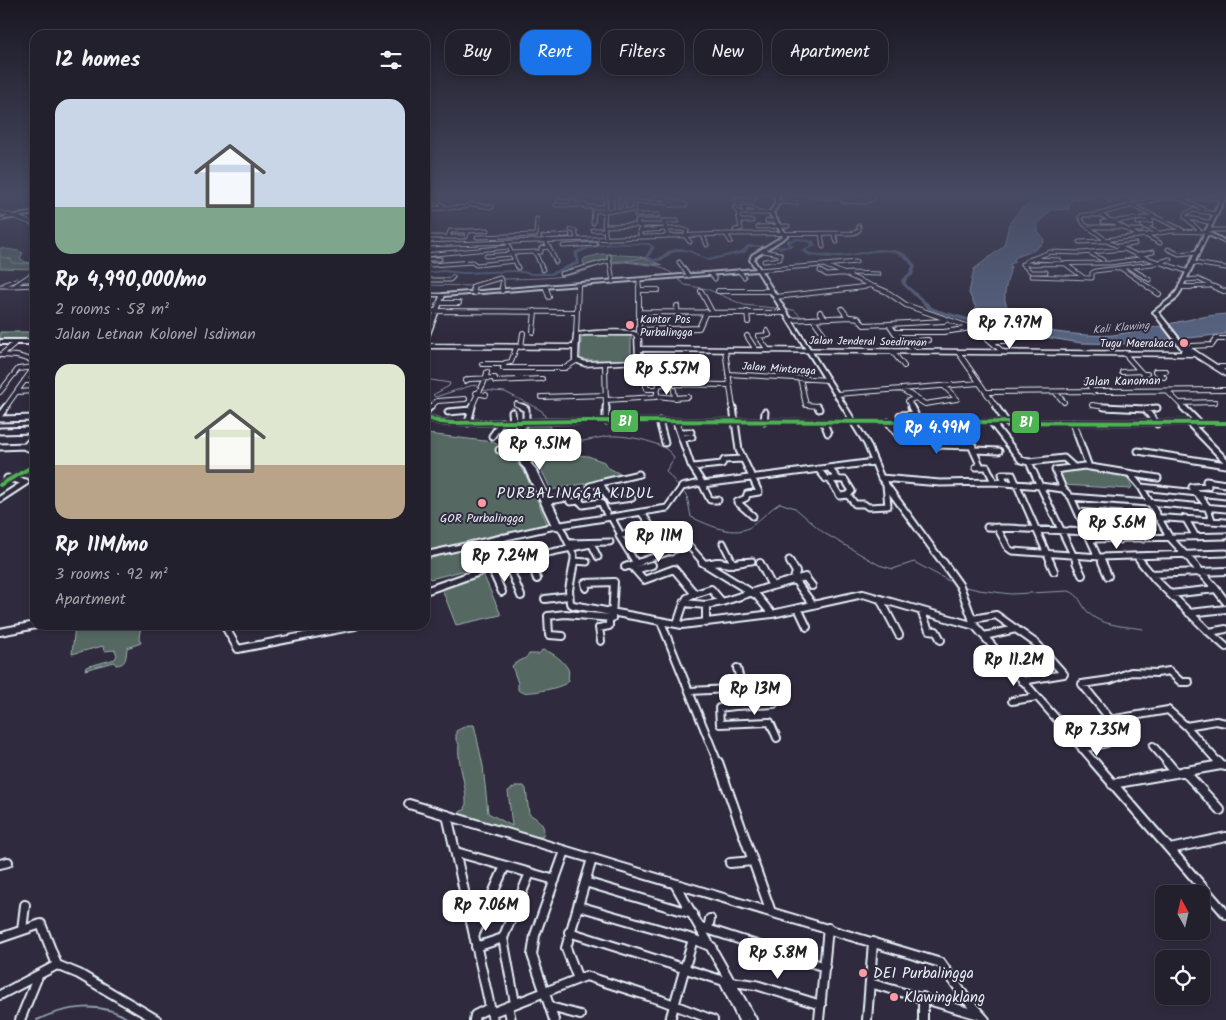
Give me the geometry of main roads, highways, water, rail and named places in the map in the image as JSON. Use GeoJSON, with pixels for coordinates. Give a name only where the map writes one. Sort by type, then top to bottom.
{"type":"FeatureCollection","features":[{"type":"Feature","properties":{"kind":"main road"},"geometry":{"type":"LineString","coordinates":[[1185,351],[1154,312],[1173,299],[1186,280],[1203,242]]}},
{"type":"Feature","properties":{"kind":"main road"},"geometry":{"type":"LineString","coordinates":[[430,294],[443,295],[430,323]]}},
{"type":"Feature","properties":{"kind":"main road"},"geometry":{"type":"LineString","coordinates":[[638,332],[639,358],[636,362],[584,364],[576,361],[574,357],[575,348],[576,335],[585,333],[638,332]]}},
{"type":"Feature","properties":{"kind":"main road"},"geometry":{"type":"LineString","coordinates":[[0,343],[30,343]]}},
{"type":"Feature","properties":{"kind":"main road"},"geometry":{"type":"LineString","coordinates":[[0,343],[30,343]]}},
{"type":"Feature","properties":{"kind":"main road"},"geometry":{"type":"LineString","coordinates":[[430,346],[575,348]]}},
{"type":"Feature","properties":{"kind":"main road","name":"Jalan Jenderal Soedirman"},"geometry":{"type":"LineString","coordinates":[[638,349],[1124,354],[1185,351],[1196,355],[1226,374]]}},
{"type":"Feature","properties":{"kind":"main road"},"geometry":{"type":"LineString","coordinates":[[9,478],[30,467]]}},
{"type":"Feature","properties":{"kind":"water"},"geometry":{"type":"Polygon","coordinates":[[[1005,242],[1044,242],[1033,251],[1016,257],[1015,262],[1009,265],[1011,266],[1005,290],[1006,304],[1019,323],[1026,326],[1079,334],[1113,335],[1226,314],[1226,334],[1131,344],[1081,343],[1007,331],[983,319],[969,293],[974,269],[1004,246],[1005,242]]]}},
{"type":"Feature","properties":{"kind":"waterway"},"geometry":{"type":"LineString","coordinates":[[430,272],[516,271],[533,274],[551,274],[578,263],[576,253],[581,250],[600,246],[649,244],[653,247],[647,257],[653,261],[661,259],[675,250],[685,250],[708,260],[743,252],[748,246],[754,245],[776,248],[793,246],[788,244],[789,242]]}},
{"type":"Feature","properties":{"kind":"waterway"},"geometry":{"type":"LineString","coordinates":[[810,242],[814,245],[803,250],[811,255],[838,256],[886,250],[902,254],[914,266],[911,274],[903,280],[904,284],[930,308],[976,322],[1003,326]]}},
{"type":"Feature","properties":{"kind":"waterway"},"geometry":{"type":"LineString","coordinates":[[0,257],[11,259],[12,263],[30,264]]}},
{"type":"Feature","properties":{"kind":"waterway"},"geometry":{"type":"LineString","coordinates":[[625,261],[647,257]]}},
{"type":"Feature","properties":{"kind":"waterway"},"geometry":{"type":"LineString","coordinates":[[612,263],[625,262],[658,266],[670,272],[685,285],[707,289],[744,305],[794,310],[803,318]]}},
{"type":"Feature","properties":{"kind":"waterway"},"geometry":{"type":"LineString","coordinates":[[504,279],[563,276],[586,271],[597,266]]}},
{"type":"Feature","properties":{"kind":"waterway"},"geometry":{"type":"LineString","coordinates":[[430,285],[472,286]]}},
{"type":"Feature","properties":{"kind":"waterway"},"geometry":{"type":"LineString","coordinates":[[430,380],[450,383],[449,386],[433,395],[435,397],[470,386],[475,385],[479,388]]}},
{"type":"Feature","properties":{"kind":"waterway"},"geometry":{"type":"LineString","coordinates":[[482,390],[505,392],[535,407],[542,411],[550,425]]}},
{"type":"Feature","properties":{"kind":"waterway"},"geometry":{"type":"LineString","coordinates":[[557,439],[577,442],[617,436],[636,438],[655,444],[670,452],[674,458],[666,471],[680,488]]}},
{"type":"Feature","properties":{"kind":"waterway"},"geometry":{"type":"LineString","coordinates":[[682,491],[687,496],[691,517],[714,527],[731,531],[746,529],[780,503],[795,508],[824,533],[879,565],[893,569],[914,562],[949,581]]}},
{"type":"Feature","properties":{"kind":"waterway"},"geometry":{"type":"LineString","coordinates":[[962,586],[1011,594],[1069,591],[1098,620],[1143,629]]}},
{"type":"Feature","properties":{"kind":"waterway"},"geometry":{"type":"LineString","coordinates":[[37,1020],[60,1011],[84,1008],[108,1010],[130,1020]]}},
{"type":"Feature","properties":{"kind":"place","name":"Kantor Pos Purbalingga"},"geometry":{"type":"Point","coordinates":[630,325]}},
{"type":"Feature","properties":{"kind":"place","name":"Tugu Maerakaca"},"geometry":{"type":"Point","coordinates":[1184,343]}},
{"type":"Feature","properties":{"kind":"place","name":"GOR Purbalingga"},"geometry":{"type":"Point","coordinates":[482,503]}},
{"type":"Feature","properties":{"kind":"place","name":"DEI Purbalingga"},"geometry":{"type":"Point","coordinates":[863,973]}},
{"type":"Feature","properties":{"kind":"place","name":"Klawingklang"},"geometry":{"type":"Point","coordinates":[894,997]}},
{"type":"Feature","properties":{"kind":"district","name":"PURBALINGGA KIDUL"},"geometry":{"type":"Point","coordinates":[576,493]}},
{"type":"Feature","properties":{"kind":"water label","name":"Kali Klawing"},"geometry":{"type":"Point","coordinates":[1121,327]}}]}
